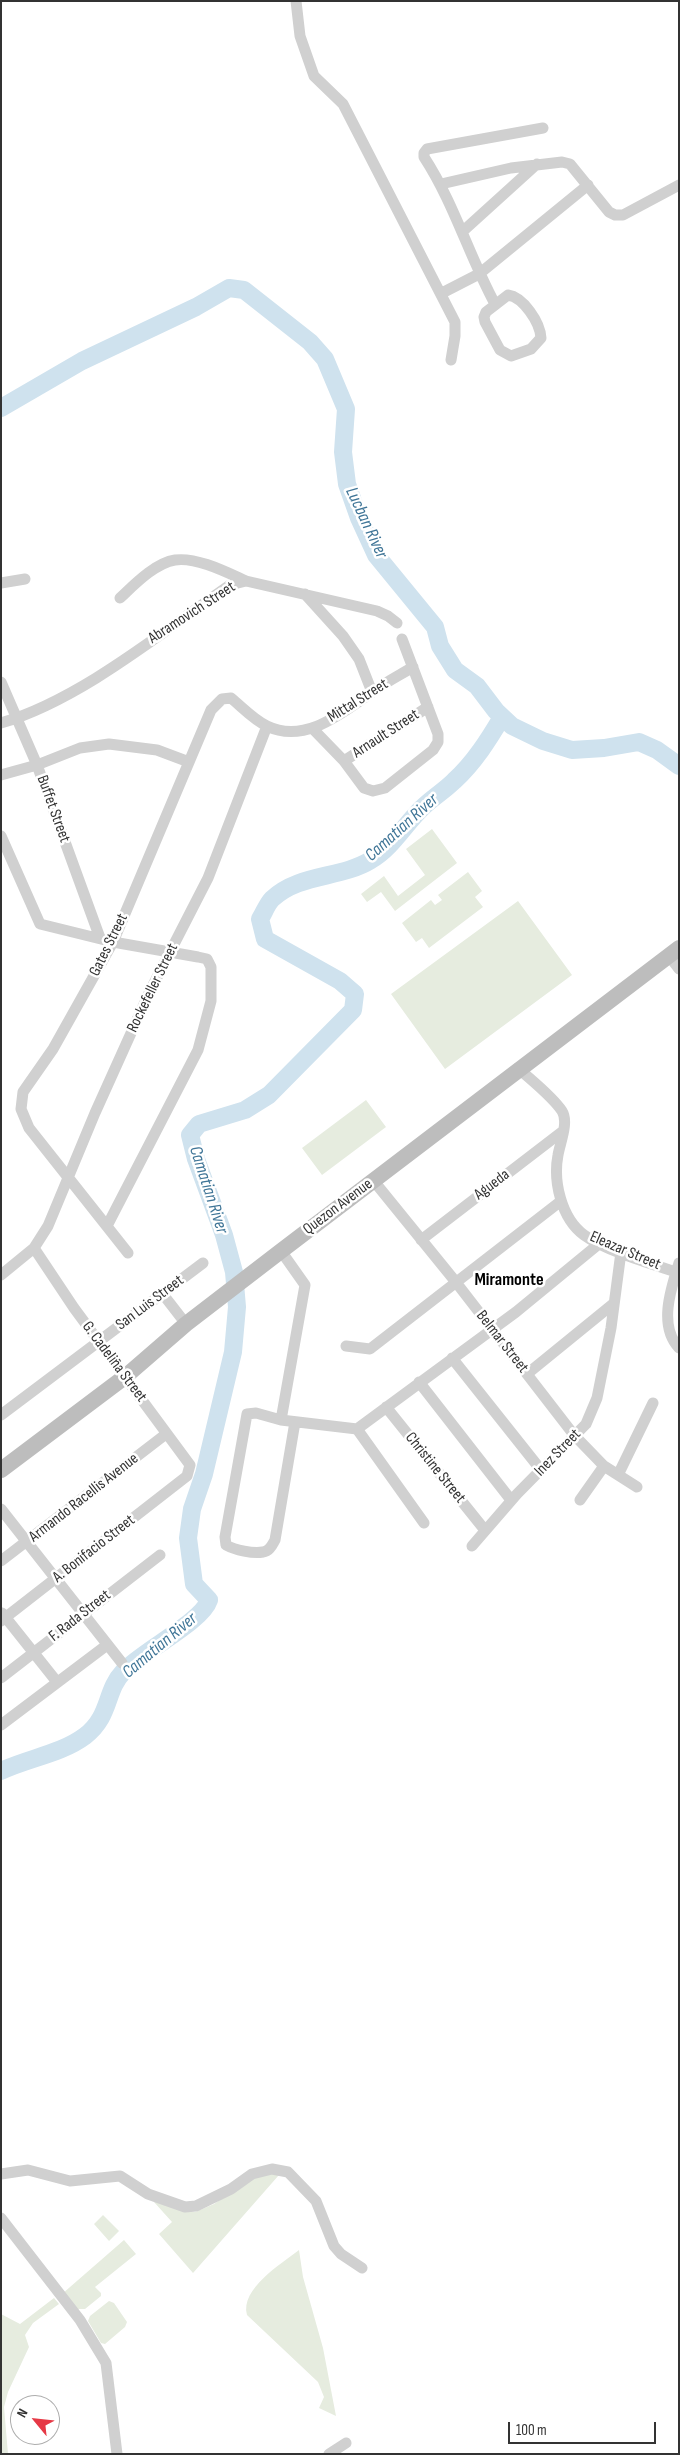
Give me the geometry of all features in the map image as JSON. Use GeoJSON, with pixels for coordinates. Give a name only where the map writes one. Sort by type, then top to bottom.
{"type":"FeatureCollection","features":[{"type":"Feature","properties":{"kind":"main road","name":"Quezon Avenue"},"geometry":{"type":"LineString","coordinates":[[1,1470],[126,1376],[186,1324],[280,1251],[518,1068],[674,952]]}},
{"type":"Feature","properties":{"kind":"street"},"geometry":{"type":"LineString","coordinates":[[296,1],[300,36],[314,76],[343,104],[455,322],[451,360]]}},
{"type":"Feature","properties":{"kind":"street"},"geometry":{"type":"LineString","coordinates":[[495,304],[479,274],[441,184],[424,157],[424,153],[427,149],[543,128]]}},
{"type":"Feature","properties":{"kind":"street"},"geometry":{"type":"LineString","coordinates":[[441,184],[537,164],[562,162],[570,164],[609,212],[615,215],[623,215],[679,185]]}},
{"type":"Feature","properties":{"kind":"street"},"geometry":{"type":"LineString","coordinates":[[462,232],[537,164]]}},
{"type":"Feature","properties":{"kind":"street"},"geometry":{"type":"LineString","coordinates":[[442,294],[479,274],[588,185]]}},
{"type":"Feature","properties":{"kind":"street"},"geometry":{"type":"LineString","coordinates":[[508,295],[515,296],[522,302],[541,330],[541,338],[531,349],[511,356],[500,350],[485,322],[486,312],[495,304],[508,295]]}},
{"type":"Feature","properties":{"kind":"street"},"geometry":{"type":"LineString","coordinates":[[120,598],[159,566],[174,560],[209,566],[246,581]]}},
{"type":"Feature","properties":{"kind":"street"},"geometry":{"type":"LineString","coordinates":[[1,583],[24,578]]}},
{"type":"Feature","properties":{"kind":"street","name":"Abramovich Street"},"geometry":{"type":"LineString","coordinates":[[1,723],[15,719],[80,688],[230,585],[246,581],[306,594],[377,611],[397,623]]}},
{"type":"Feature","properties":{"kind":"street"},"geometry":{"type":"LineString","coordinates":[[306,594],[343,636],[359,659],[372,692]]}},
{"type":"Feature","properties":{"kind":"street"},"geometry":{"type":"LineString","coordinates":[[313,728],[344,761],[364,788],[373,791],[385,788],[433,750],[438,742],[438,734],[402,639]]}},
{"type":"Feature","properties":{"kind":"street","name":"Mittal Street"},"geometry":{"type":"LineString","coordinates":[[222,699],[231,698],[267,726],[290,732],[313,728],[353,708],[372,692],[412,667]]}},
{"type":"Feature","properties":{"kind":"street","name":"Buffet Street"},"geometry":{"type":"LineString","coordinates":[[1,682],[15,719],[37,765],[100,938]]}},
{"type":"Feature","properties":{"kind":"street","name":"Gates Street"},"geometry":{"type":"LineString","coordinates":[[128,1253],[68,1180],[29,1128],[21,1109],[23,1092],[52,1049],[113,942],[211,710],[222,699]]}},
{"type":"Feature","properties":{"kind":"street","name":"Arnault Street"},"geometry":{"type":"LineString","coordinates":[[344,761],[428,707]]}},
{"type":"Feature","properties":{"kind":"street","name":"Rockefeller Street"},"geometry":{"type":"LineString","coordinates":[[1,1275],[34,1248],[48,1226],[142,1008],[208,878],[267,726]]}},
{"type":"Feature","properties":{"kind":"street"},"geometry":{"type":"LineString","coordinates":[[1,775],[37,765],[80,748],[109,744],[157,750],[189,762]]}},
{"type":"Feature","properties":{"kind":"street"},"geometry":{"type":"LineString","coordinates":[[1,836],[40,924],[113,942],[207,959],[211,967],[211,1001],[198,1050],[107,1226]]}},
{"type":"Feature","properties":{"kind":"street"},"geometry":{"type":"LineString","coordinates":[[674,952],[679,969]]}},
{"type":"Feature","properties":{"kind":"street","name":"Eleazar Street"},"geometry":{"type":"LineString","coordinates":[[518,1068],[562,1111],[564,1122],[558,1158],[557,1181],[562,1201],[570,1220],[583,1234],[600,1242],[622,1252],[678,1270]]}},
{"type":"Feature","properties":{"kind":"street","name":"Agueda"},"geometry":{"type":"LineString","coordinates":[[422,1240],[563,1131]]}},
{"type":"Feature","properties":{"kind":"street","name":"Belmar Street"},"geometry":{"type":"LineString","coordinates":[[373,1180],[456,1281],[574,1435],[604,1466],[637,1487]]}},
{"type":"Feature","properties":{"kind":"street"},"geometry":{"type":"LineString","coordinates":[[346,1346],[370,1349],[562,1201]]}},
{"type":"Feature","properties":{"kind":"street"},"geometry":{"type":"LineString","coordinates":[[295,1422],[275,1540],[270,1549],[263,1552],[233,1549],[226,1544],[225,1537],[247,1414],[256,1413],[282,1420],[357,1430],[419,1382],[493,1330],[600,1242]]}},
{"type":"Feature","properties":{"kind":"street","name":"G. Cadeliña Street"},"geometry":{"type":"LineString","coordinates":[[34,1248],[74,1308],[190,1465],[186,1476]]}},
{"type":"Feature","properties":{"kind":"street"},"geometry":{"type":"LineString","coordinates":[[280,1251],[305,1285],[282,1420]]}},
{"type":"Feature","properties":{"kind":"street","name":"Inez Street"},"geometry":{"type":"LineString","coordinates":[[472,1546],[484,1529],[586,1424],[597,1398],[611,1328],[622,1252]]}},
{"type":"Feature","properties":{"kind":"street","name":"San Luis Street"},"geometry":{"type":"LineString","coordinates":[[1,1415],[202,1263]]}},
{"type":"Feature","properties":{"kind":"street"},"geometry":{"type":"LineString","coordinates":[[678,1270],[668,1314],[670,1332],[679,1348]]}},
{"type":"Feature","properties":{"kind":"street"},"geometry":{"type":"LineString","coordinates":[[162,1293],[186,1324]]}},
{"type":"Feature","properties":{"kind":"street"},"geometry":{"type":"LineString","coordinates":[[527,1374],[613,1304]]}},
{"type":"Feature","properties":{"kind":"street"},"geometry":{"type":"LineString","coordinates":[[452,1358],[541,1470]]}},
{"type":"Feature","properties":{"kind":"street"},"geometry":{"type":"LineString","coordinates":[[419,1382],[512,1500]]}},
{"type":"Feature","properties":{"kind":"street"},"geometry":{"type":"LineString","coordinates":[[618,1475],[653,1403]]}},
{"type":"Feature","properties":{"kind":"street","name":"Christine Street"},"geometry":{"type":"LineString","coordinates":[[386,1407],[484,1529]]}},
{"type":"Feature","properties":{"kind":"street"},"geometry":{"type":"LineString","coordinates":[[357,1430],[424,1523]]}},
{"type":"Feature","properties":{"kind":"street","name":"Armando Racellis Avenue"},"geometry":{"type":"LineString","coordinates":[[1,1561],[166,1434]]}},
{"type":"Feature","properties":{"kind":"street"},"geometry":{"type":"LineString","coordinates":[[580,1500],[604,1466]]}},
{"type":"Feature","properties":{"kind":"street","name":"A. Bonifacio Street"},"geometry":{"type":"LineString","coordinates":[[3,1617],[56,1579],[186,1476]]}},
{"type":"Feature","properties":{"kind":"street"},"geometry":{"type":"LineString","coordinates":[[1,1509],[122,1663]]}},
{"type":"Feature","properties":{"kind":"street","name":"F. Rada Street"},"geometry":{"type":"LineString","coordinates":[[1,1678],[160,1555]]}},
{"type":"Feature","properties":{"kind":"street"},"geometry":{"type":"LineString","coordinates":[[3,1617],[57,1682]]}},
{"type":"Feature","properties":{"kind":"street"},"geometry":{"type":"LineString","coordinates":[[1,1725],[107,1645]]}},
{"type":"Feature","properties":{"kind":"street"},"geometry":{"type":"LineString","coordinates":[[1,2174],[28,2170],[70,2181],[120,2176],[148,2194],[185,2207],[196,2206],[231,2189],[252,2174],[272,2169],[288,2172],[316,2201],[334,2246],[340,2254],[362,2268]]}},
{"type":"Feature","properties":{"kind":"street"},"geometry":{"type":"LineString","coordinates":[[1,2218],[80,2320],[106,2363],[116,2454]]}},
{"type":"Feature","properties":{"kind":"street"},"geometry":{"type":"LineString","coordinates":[[329,2454],[346,2443]]}},
{"type":"Feature","properties":{"kind":"shaded area"},"geometry":{"type":"Polygon","coordinates":[[[432,829],[457,863],[395,911],[381,892],[367,902],[361,894],[384,876],[398,896],[425,875],[406,849],[432,829]]]}},
{"type":"Feature","properties":{"kind":"shaded area"},"geometry":{"type":"Polygon","coordinates":[[[468,872],[482,891],[475,897],[483,907],[429,948],[422,938],[416,942],[402,923],[431,900],[435,905],[442,900],[438,895],[468,872]]]}},
{"type":"Feature","properties":{"kind":"shaded area"},"geometry":{"type":"Polygon","coordinates":[[[518,901],[572,975],[445,1069],[391,994],[518,901]]]}},
{"type":"Feature","properties":{"kind":"shaded area"},"geometry":{"type":"Polygon","coordinates":[[[366,1100],[386,1127],[322,1175],[302,1148],[366,1100]]]}},
{"type":"Feature","properties":{"kind":"shaded area"},"geometry":{"type":"Polygon","coordinates":[[[273,2173],[279,2175],[193,2273],[159,2234],[172,2222],[154,2202],[157,2200],[179,2210],[195,2212],[214,2204],[255,2176],[273,2173]]]}},
{"type":"Feature","properties":{"kind":"shaded area"},"geometry":{"type":"Polygon","coordinates":[[[103,2215],[119,2231],[109,2241],[94,2224],[103,2215]]]}},
{"type":"Feature","properties":{"kind":"shaded area"},"geometry":{"type":"Polygon","coordinates":[[[124,2240],[136,2254],[95,2287],[101,2293],[101,2296],[85,2309],[76,2311],[62,2294],[124,2240]]]}},
{"type":"Feature","properties":{"kind":"shaded area"},"geometry":{"type":"Polygon","coordinates":[[[299,2250],[303,2277],[323,2348],[336,2416],[319,2408],[324,2397],[318,2382],[247,2315],[246,2305],[256,2287],[273,2270],[299,2250]]]}},
{"type":"Feature","properties":{"kind":"shaded area"},"geometry":{"type":"Polygon","coordinates":[[[54,2298],[59,2304],[33,2323],[25,2335],[29,2347],[8,2392],[4,2407],[8,2454],[1,2454],[1,2314],[20,2324],[54,2298]]]}},
{"type":"Feature","properties":{"kind":"shaded area"},"geometry":{"type":"Polygon","coordinates":[[[109,2301],[114,2303],[127,2322],[125,2327],[105,2344],[101,2343],[88,2321],[90,2316],[109,2301]]]}},
{"type":"Feature","properties":{"kind":"waterway","name":"Lucban River"},"geometry":{"type":"LineString","coordinates":[[1,408],[82,361],[196,307],[229,288],[244,290],[310,342],[325,359],[346,409],[343,452],[347,484],[359,518],[376,555],[435,627],[440,646],[455,670],[477,686],[496,711],[512,726],[543,741],[572,750],[604,748],[639,742],[657,750],[679,766]]}},
{"type":"Feature","properties":{"kind":"waterway","name":"Camatian River"},"geometry":{"type":"LineString","coordinates":[[1,1771],[55,1752],[85,1736],[104,1712],[113,1687],[123,1672],[143,1655],[195,1618],[204,1609],[209,1600],[194,1584],[188,1538],[192,1509],[204,1474],[233,1352],[237,1307],[234,1272],[224,1235],[196,1159],[190,1135],[199,1124],[245,1110],[269,1095],[353,1010],[355,994],[340,981],[265,939],[260,919],[270,901],[283,891],[307,880],[359,866],[379,855],[416,814],[450,785],[475,759],[502,717]]}},
{"type":"Feature","properties":{"kind":"district","name":"Miramonte"},"geometry":{"type":"Point","coordinates":[509,1280]}}]}
